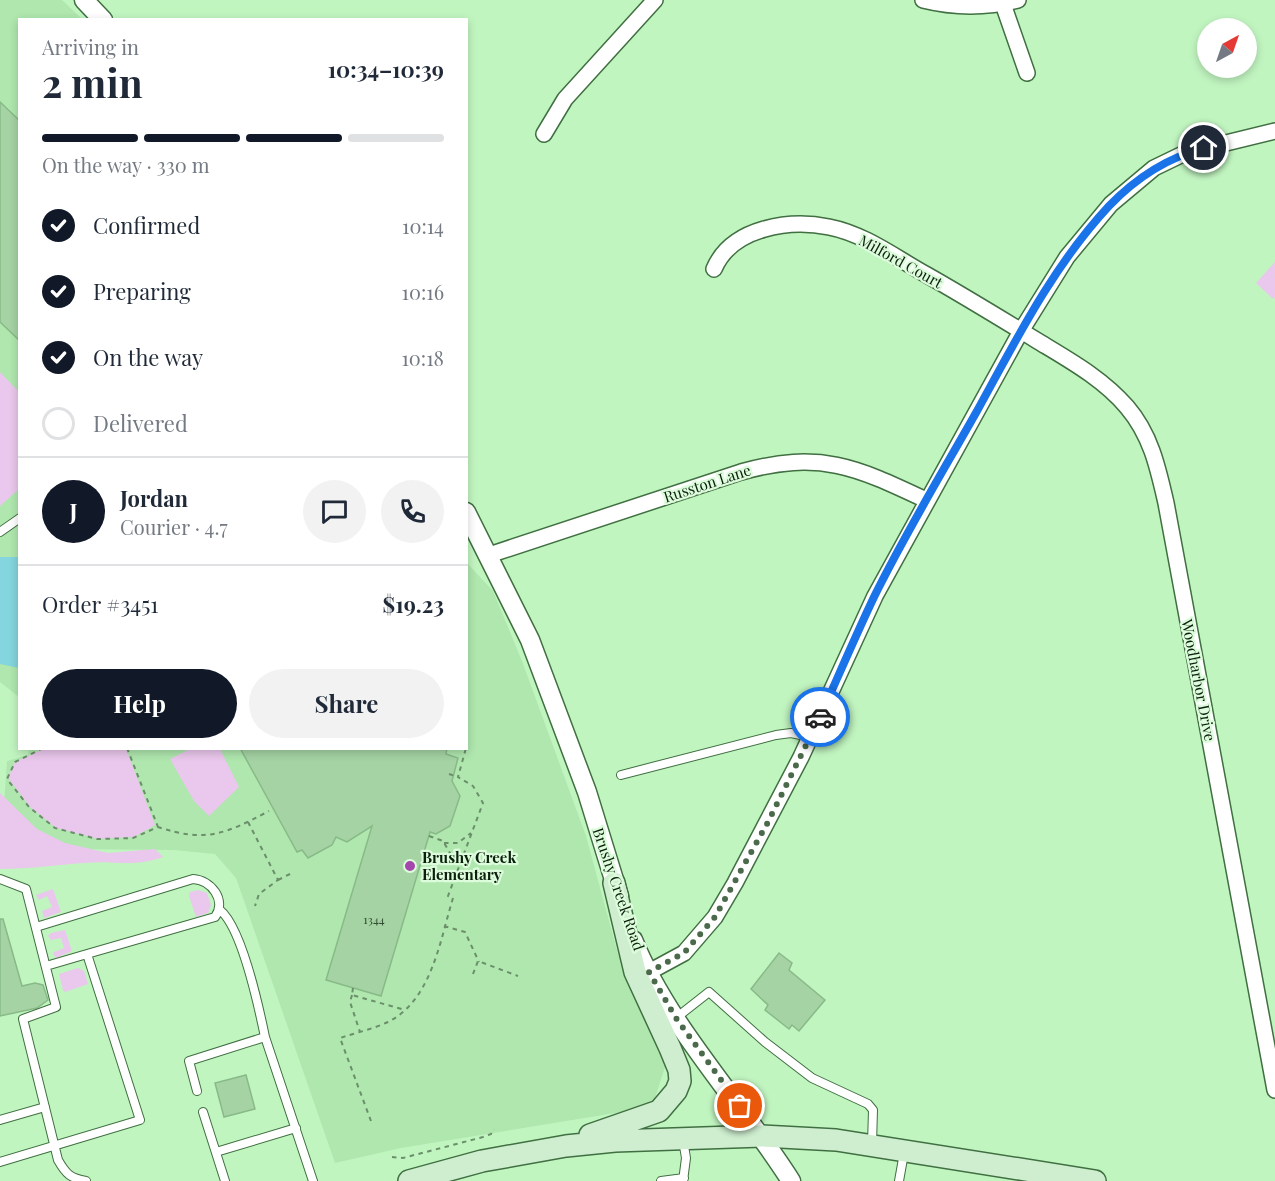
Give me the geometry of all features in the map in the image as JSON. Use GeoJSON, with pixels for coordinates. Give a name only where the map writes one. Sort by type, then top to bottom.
{"type":"FeatureCollection","features":[{"type":"Feature","properties":{"kind":"main road"},"geometry":{"type":"LineString","coordinates":[[548,1149],[659,1111],[676,1091],[680,1081],[679,1070],[670,1048],[635,972],[614,882]]}},
{"type":"Feature","properties":{"kind":"main road"},"geometry":{"type":"LineString","coordinates":[[409,1181],[438,1177],[482,1161],[548,1149],[615,1141],[762,1136],[836,1140],[1095,1181]]}},
{"type":"Feature","properties":{"kind":"street"},"geometry":{"type":"LineString","coordinates":[[84,0],[101,18]]}},
{"type":"Feature","properties":{"kind":"street"},"geometry":{"type":"LineString","coordinates":[[544,134],[565,99],[655,0]]}},
{"type":"Feature","properties":{"kind":"street"},"geometry":{"type":"LineString","coordinates":[[923,0],[957,7],[1003,4],[1018,0]]}},
{"type":"Feature","properties":{"kind":"street"},"geometry":{"type":"LineString","coordinates":[[1003,4],[1027,73]]}},
{"type":"Feature","properties":{"kind":"street"},"geometry":{"type":"LineString","coordinates":[[649,972],[684,953],[715,917],[768,822],[875,596],[926,500],[1021,331],[1067,257],[1111,204],[1154,168],[1185,153],[1275,130]]}},
{"type":"Feature","properties":{"kind":"street","name":"Milford Court"},"geometry":{"type":"LineString","coordinates":[[714,269],[734,245],[766,228],[792,224],[830,227],[858,236],[1021,331]]}},
{"type":"Feature","properties":{"kind":"street","name":"Woodharbor Drive"},"geometry":{"type":"LineString","coordinates":[[1021,331],[1081,368],[1114,394],[1139,423],[1156,459],[1275,1090]]}},
{"type":"Feature","properties":{"kind":"street","name":"Russton Lane"},"geometry":{"type":"LineString","coordinates":[[489,555],[741,472],[779,463],[814,461],[848,466],[926,500]]}},
{"type":"Feature","properties":{"kind":"street","name":"Brushy Creek Road"},"geometry":{"type":"LineString","coordinates":[[468,516],[530,640],[586,792],[634,942],[676,1018],[762,1136],[791,1181]]}},
{"type":"Feature","properties":{"kind":"lane"},"geometry":{"type":"LineString","coordinates":[[0,532],[18,519]]}},
{"type":"Feature","properties":{"kind":"lane"},"geometry":{"type":"LineString","coordinates":[[621,775],[776,735],[791,733],[810,737]]}},
{"type":"Feature","properties":{"kind":"lane"},"geometry":{"type":"LineString","coordinates":[[0,879],[26,889],[56,1007],[23,1019],[58,1160],[70,1180],[86,1181]]}},
{"type":"Feature","properties":{"kind":"lane"},"geometry":{"type":"LineString","coordinates":[[36,927],[193,879],[203,880],[213,888],[220,903],[220,910],[215,917],[46,966]]}},
{"type":"Feature","properties":{"kind":"lane"},"geometry":{"type":"LineString","coordinates":[[220,910],[235,931],[257,997],[265,1037],[314,1181]]}},
{"type":"Feature","properties":{"kind":"lane"},"geometry":{"type":"LineString","coordinates":[[0,1162],[140,1120],[87,954]]}},
{"type":"Feature","properties":{"kind":"lane"},"geometry":{"type":"LineString","coordinates":[[676,1018],[708,992],[765,1042],[812,1078],[868,1104],[873,1110],[872,1146]]}},
{"type":"Feature","properties":{"kind":"lane"},"geometry":{"type":"LineString","coordinates":[[197,1091],[189,1061],[265,1037]]}},
{"type":"Feature","properties":{"kind":"lane"},"geometry":{"type":"LineString","coordinates":[[0,1120],[45,1107]]}},
{"type":"Feature","properties":{"kind":"lane"},"geometry":{"type":"LineString","coordinates":[[203,1112],[225,1181]]}},
{"type":"Feature","properties":{"kind":"lane"},"geometry":{"type":"LineString","coordinates":[[216,1152],[296,1128]]}},
{"type":"Feature","properties":{"kind":"lane"},"geometry":{"type":"LineString","coordinates":[[662,1181],[684,1180],[686,1158],[682,1138]]}},
{"type":"Feature","properties":{"kind":"lane"},"geometry":{"type":"LineString","coordinates":[[899,1181],[905,1151]]}},
{"type":"Feature","properties":{"kind":"path"},"geometry":{"type":"LineString","coordinates":[[39,750],[15,762],[7,778],[29,807],[56,828],[97,839],[133,838],[158,827],[183,835],[211,836],[269,811]]}},
{"type":"Feature","properties":{"kind":"path"},"geometry":{"type":"LineString","coordinates":[[128,750],[158,827]]}},
{"type":"Feature","properties":{"kind":"path"},"geometry":{"type":"LineString","coordinates":[[458,777],[465,750]]}},
{"type":"Feature","properties":{"kind":"path"},"geometry":{"type":"LineString","coordinates":[[371,1121],[339,1038],[387,1023],[405,1010],[426,983],[453,898],[448,896],[483,802],[472,786],[449,774]]}},
{"type":"Feature","properties":{"kind":"path"},"geometry":{"type":"LineString","coordinates":[[248,822],[278,880]]}},
{"type":"Feature","properties":{"kind":"path"},"geometry":{"type":"LineString","coordinates":[[429,836],[444,843],[458,843],[472,832]]}},
{"type":"Feature","properties":{"kind":"path"},"geometry":{"type":"LineString","coordinates":[[444,843],[459,868]]}},
{"type":"Feature","properties":{"kind":"path"},"geometry":{"type":"LineString","coordinates":[[255,906],[259,894],[290,873]]}},
{"type":"Feature","properties":{"kind":"path"},"geometry":{"type":"LineString","coordinates":[[444,926],[465,932],[480,962],[518,976]]}},
{"type":"Feature","properties":{"kind":"path"},"geometry":{"type":"LineString","coordinates":[[472,974],[480,962]]}},
{"type":"Feature","properties":{"kind":"path"},"geometry":{"type":"LineString","coordinates":[[353,988],[350,1002],[360,1032]]}},
{"type":"Feature","properties":{"kind":"path"},"geometry":{"type":"LineString","coordinates":[[352,995],[405,1010]]}},
{"type":"Feature","properties":{"kind":"path"},"geometry":{"type":"LineString","coordinates":[[392,1157],[403,1158],[483,1137],[491,1134],[494,1129]]}},
{"type":"Feature","properties":{"kind":"shaded area"},"geometry":{"type":"Polygon","coordinates":[[[0,0],[62,0],[81,18],[18,18],[18,696],[0,682],[0,0]]]}},
{"type":"Feature","properties":{"kind":"shaded area"},"geometry":{"type":"Polygon","coordinates":[[[1275,262],[1275,297],[1273,299],[1256,283],[1275,262]]]}},
{"type":"Feature","properties":{"kind":"shaded area"},"geometry":{"type":"Polygon","coordinates":[[[0,372],[18,391],[18,490],[0,506],[0,372]]]}},
{"type":"Feature","properties":{"kind":"shaded area","name":"Brushy Creek Elementary"},"geometry":{"type":"Polygon","coordinates":[[[468,564],[493,591],[522,661],[586,836],[618,954],[668,1058],[652,1107],[401,1148],[335,1163],[236,878],[215,854],[174,850],[63,849],[4,804],[7,761],[28,755],[29,750],[468,750],[468,564]]]}},
{"type":"Feature","properties":{"kind":"shaded area"},"geometry":{"type":"Polygon","coordinates":[[[41,750],[126,750],[155,825],[134,837],[98,839],[56,828],[30,807],[8,778],[15,762],[41,750]]]}},
{"type":"Feature","properties":{"kind":"shaded area"},"geometry":{"type":"Polygon","coordinates":[[[188,750],[220,750],[239,787],[209,816],[194,801],[170,759],[188,750]]]}},
{"type":"Feature","properties":{"kind":"shaded area"},"geometry":{"type":"Polygon","coordinates":[[[0,793],[37,829],[65,843],[108,853],[155,849],[163,857],[133,863],[95,862],[0,869],[0,793]]]}},
{"type":"Feature","properties":{"kind":"shaded area"},"geometry":{"type":"Polygon","coordinates":[[[53,889],[61,912],[44,918],[42,911],[52,907],[47,896],[39,900],[36,895],[53,889]]]}},
{"type":"Feature","properties":{"kind":"shaded area"},"geometry":{"type":"Polygon","coordinates":[[[198,890],[207,893],[211,905],[208,913],[196,917],[189,896],[190,892],[198,890]]]}},
{"type":"Feature","properties":{"kind":"shaded area"},"geometry":{"type":"Polygon","coordinates":[[[65,930],[72,951],[56,958],[54,952],[64,948],[61,938],[51,940],[48,936],[51,933],[65,930]]]}},
{"type":"Feature","properties":{"kind":"shaded area"},"geometry":{"type":"Polygon","coordinates":[[[78,968],[84,971],[88,984],[65,992],[59,974],[78,968]]]}},
{"type":"Feature","properties":{"kind":"water"},"geometry":{"type":"Polygon","coordinates":[[[0,557],[18,557],[18,668],[0,664],[0,557]]]}},
{"type":"Feature","properties":{"kind":"building"},"geometry":{"type":"Polygon","coordinates":[[[0,102],[18,119],[18,339],[0,322],[0,102]]]}},
{"type":"Feature","properties":{"kind":"building"},"geometry":{"type":"Polygon","coordinates":[[[241,750],[447,750],[446,754],[458,758],[452,781],[460,796],[450,826],[436,834],[430,832],[381,996],[326,980],[372,826],[347,842],[336,837],[332,845],[308,858],[302,850],[297,852],[241,750]]]}},
{"type":"Feature","properties":{"kind":"building"},"geometry":{"type":"Polygon","coordinates":[[[0,919],[3,919],[22,986],[35,983],[43,985],[48,1000],[37,1008],[0,1016],[0,919]]]}},
{"type":"Feature","properties":{"kind":"building"},"geometry":{"type":"Polygon","coordinates":[[[779,953],[792,963],[789,970],[825,1000],[799,1031],[792,1025],[789,1029],[765,1010],[768,1005],[751,989],[779,953]]]}},
{"type":"Feature","properties":{"kind":"building"},"geometry":{"type":"Polygon","coordinates":[[[246,1075],[255,1109],[224,1117],[215,1083],[246,1075]]]}},
{"type":"Feature","properties":{"kind":"way so far"},"geometry":{"type":"LineString","coordinates":[[740,1106],[667,1006],[649,972],[684,953],[715,917],[768,822],[820,717]]}},
{"type":"Feature","properties":{"kind":"place","name":"Brushy Creek Elementary"},"geometry":{"type":"Point","coordinates":[410,866]}},
{"type":"Feature","properties":{"kind":"route"},"geometry":{"type":"LineString","coordinates":[[820,717],[875,596],[926,500],[1032,312],[1067,257],[1086,231],[1133,184],[1168,160],[1204,148]]}}]}
